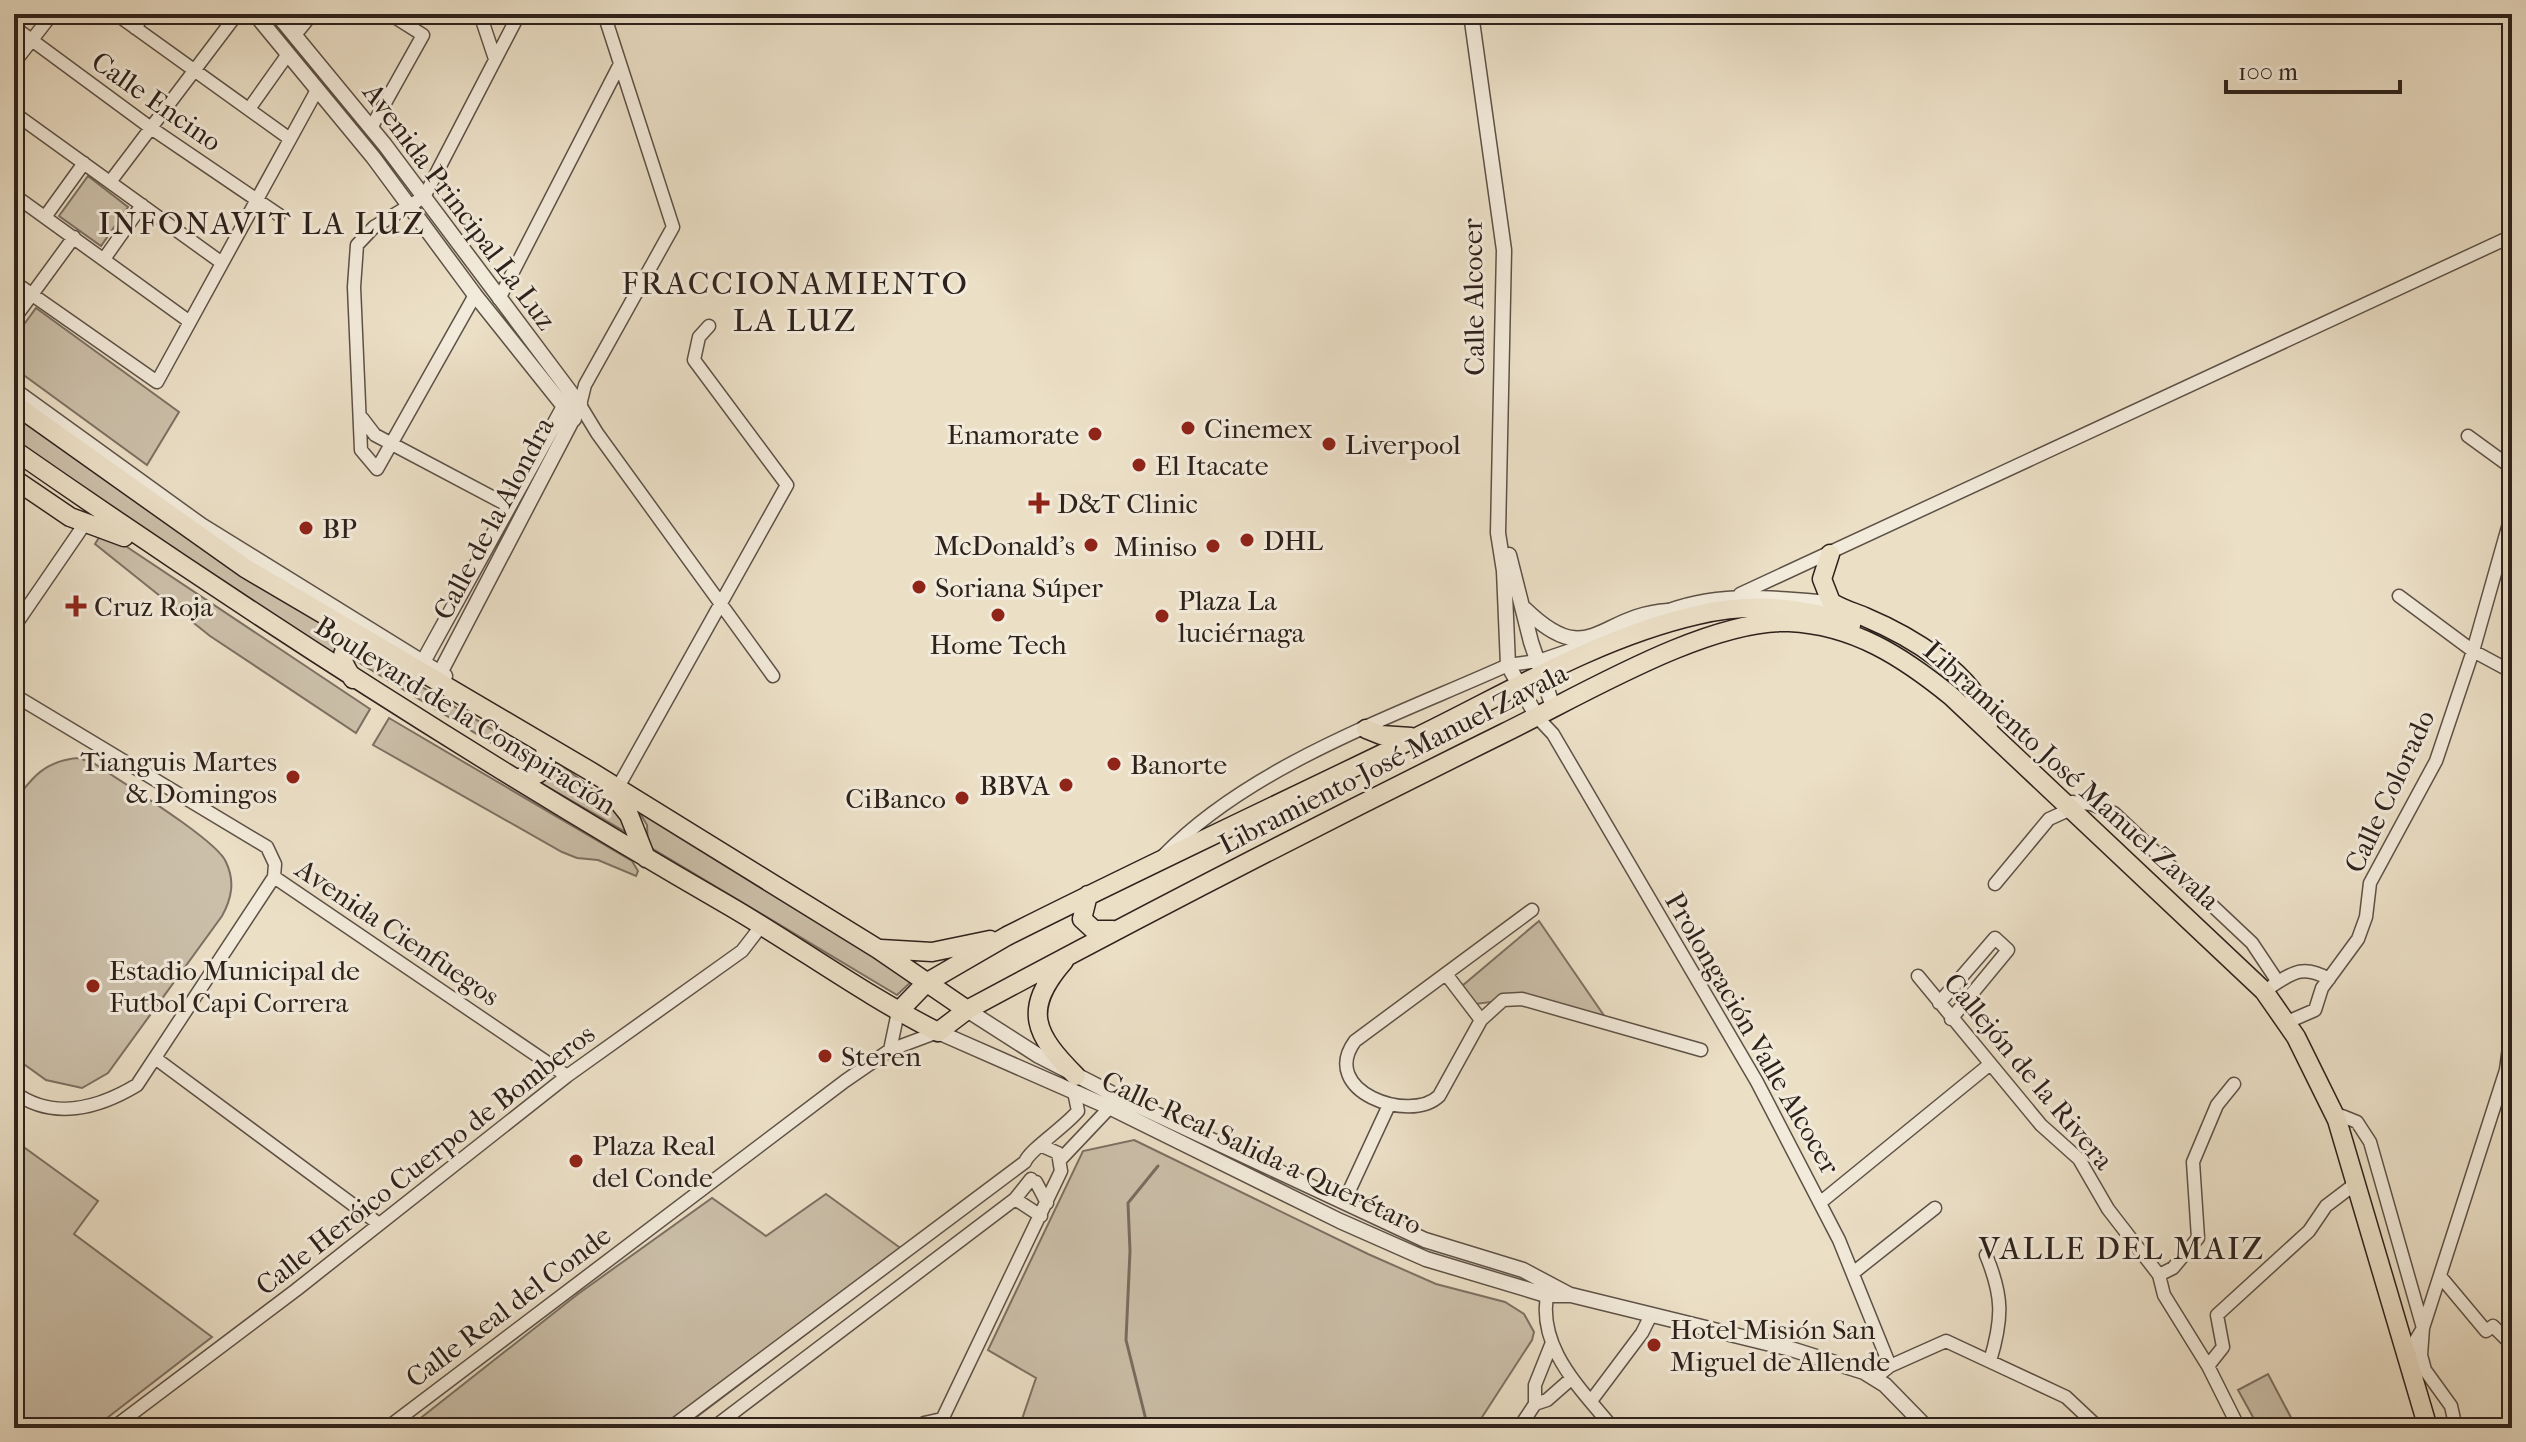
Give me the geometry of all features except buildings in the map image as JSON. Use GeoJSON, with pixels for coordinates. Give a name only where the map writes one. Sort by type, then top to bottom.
{"type":"FeatureCollection","features":[{"type":"Feature","properties":{"kind":"main road","name":"Boulevard de la Conspiración"},"geometry":{"type":"LineString","coordinates":[[14,404],[245,568],[590,771],[878,949],[967,1010]]}},
{"type":"Feature","properties":{"kind":"main road","name":"Boulevard de la Conspiración"},"geometry":{"type":"LineString","coordinates":[[14,450],[354,681],[762,925],[898,1012],[938,1032]]}},
{"type":"Feature","properties":{"kind":"main road"},"geometry":{"type":"LineString","coordinates":[[14,479],[70,517],[107,528],[187,569]]}},
{"type":"Feature","properties":{"kind":"main road"},"geometry":{"type":"LineString","coordinates":[[1830,554],[1822,579],[1831,602],[1892,630],[1939,661],[1984,705],[1989,722]]}},
{"type":"Feature","properties":{"kind":"main road","name":"Libramiento José Manuel Zavala"},"geometry":{"type":"LineString","coordinates":[[1007,936],[1418,736],[1517,685],[1540,667],[1668,622],[1730,609],[1763,606],[1826,615],[1872,633],[1913,656],[1989,722],[2264,991],[2319,1078],[2337,1120],[2431,1428]]}},
{"type":"Feature","properties":{"kind":"main road","name":"Libramiento José Manuel Zavala"},"geometry":{"type":"LineString","coordinates":[[938,1032],[967,1010],[1070,954],[1545,712],[1726,631],[1789,622],[1826,628],[1871,641],[1908,662],[2273,985],[2326,1077],[2342,1116],[2411,1348],[2431,1428]]}},
{"type":"Feature","properties":{"kind":"main road"},"geometry":{"type":"LineString","coordinates":[[354,681],[342,658],[343,650],[349,644],[370,643]]}},
{"type":"Feature","properties":{"kind":"main road"},"geometry":{"type":"LineString","coordinates":[[1366,729],[1381,735],[1418,736]]}},
{"type":"Feature","properties":{"kind":"main road"},"geometry":{"type":"LineString","coordinates":[[515,778],[530,779],[546,768],[549,759],[544,744]]}},
{"type":"Feature","properties":{"kind":"main road"},"geometry":{"type":"LineString","coordinates":[[590,771],[629,815],[646,858]]}},
{"type":"Feature","properties":{"kind":"main road"},"geometry":{"type":"LineString","coordinates":[[1088,895],[1082,919],[1088,927],[1100,931],[1118,929]]}},
{"type":"Feature","properties":{"kind":"main road"},"geometry":{"type":"LineString","coordinates":[[878,949],[932,952],[1007,936]]}},
{"type":"Feature","properties":{"kind":"main road"},"geometry":{"type":"LineString","coordinates":[[898,1012],[926,983],[1007,936]]}},
{"type":"Feature","properties":{"kind":"main road"},"geometry":{"type":"LineString","coordinates":[[1070,954],[1044,989],[1037,1015],[1045,1042],[1075,1084]]}},
{"type":"Feature","properties":{"kind":"street"},"geometry":{"type":"LineString","coordinates":[[14,63],[52,14]]}},
{"type":"Feature","properties":{"kind":"street"},"geometry":{"type":"LineString","coordinates":[[116,14],[290,139]]}},
{"type":"Feature","properties":{"kind":"street"},"geometry":{"type":"LineString","coordinates":[[135,28],[144,14]]}},
{"type":"Feature","properties":{"kind":"street"},"geometry":{"type":"LineString","coordinates":[[110,182],[237,14]]}},
{"type":"Feature","properties":{"kind":"street","name":"Avenida Principal La Luz"},"geometry":{"type":"LineString","coordinates":[[255,14],[408,204],[563,407]]}},
{"type":"Feature","properties":{"kind":"street","name":"Avenida Principal La Luz"},"geometry":{"type":"LineString","coordinates":[[277,14],[424,197],[773,676]]}},
{"type":"Feature","properties":{"kind":"street"},"geometry":{"type":"LineString","coordinates":[[295,35],[312,14]]}},
{"type":"Feature","properties":{"kind":"street"},"geometry":{"type":"LineString","coordinates":[[480,14],[495,59]]}},
{"type":"Feature","properties":{"kind":"street"},"geometry":{"type":"LineString","coordinates":[[475,295],[377,469],[361,450],[354,287],[357,245],[374,227],[424,197],[519,14]]}},
{"type":"Feature","properties":{"kind":"street","name":"Calle de la Alondra"},"geometry":{"type":"LineString","coordinates":[[440,673],[510,544],[585,385],[673,227],[604,14]]}},
{"type":"Feature","properties":{"kind":"street","name":"Calle Alcocer"},"geometry":{"type":"LineString","coordinates":[[1471,14],[1504,250],[1498,533],[1504,571],[1508,665],[1517,685],[1545,712]]}},
{"type":"Feature","properties":{"kind":"street"},"geometry":{"type":"LineString","coordinates":[[371,128],[423,35],[396,18]]}},
{"type":"Feature","properties":{"kind":"street","name":"Calle Encino"},"geometry":{"type":"LineString","coordinates":[[14,27],[151,128],[279,215]]}},
{"type":"Feature","properties":{"kind":"street"},"geometry":{"type":"LineString","coordinates":[[249,109],[288,54]]}},
{"type":"Feature","properties":{"kind":"street"},"geometry":{"type":"LineString","coordinates":[[499,299],[620,64]]}},
{"type":"Feature","properties":{"kind":"street"},"geometry":{"type":"LineString","coordinates":[[14,282],[157,382],[317,90]]}},
{"type":"Feature","properties":{"kind":"street"},"geometry":{"type":"LineString","coordinates":[[14,113],[222,263]]}},
{"type":"Feature","properties":{"kind":"street"},"geometry":{"type":"LineString","coordinates":[[45,217],[84,163]]}},
{"type":"Feature","properties":{"kind":"street"},"geometry":{"type":"LineString","coordinates":[[14,195],[190,322]]}},
{"type":"Feature","properties":{"kind":"street"},"geometry":{"type":"LineString","coordinates":[[104,259],[142,205]]}},
{"type":"Feature","properties":{"kind":"street"},"geometry":{"type":"LineString","coordinates":[[1523,607],[1554,634],[1582,640],[1650,612],[1668,611],[1740,594],[2512,236]]}},
{"type":"Feature","properties":{"kind":"street"},"geometry":{"type":"LineString","coordinates":[[14,319],[74,237]]}},
{"type":"Feature","properties":{"kind":"street"},"geometry":{"type":"LineString","coordinates":[[617,789],[722,607],[787,485],[694,360],[699,337],[709,326]]}},
{"type":"Feature","properties":{"kind":"street"},"geometry":{"type":"LineString","coordinates":[[14,390],[201,525],[423,662],[516,728]]}},
{"type":"Feature","properties":{"kind":"street","name":"Calle de la Alondra"},"geometry":{"type":"LineString","coordinates":[[423,662],[563,407],[576,406]]}},
{"type":"Feature","properties":{"kind":"street"},"geometry":{"type":"LineString","coordinates":[[361,418],[375,435],[509,506]]}},
{"type":"Feature","properties":{"kind":"street"},"geometry":{"type":"LineString","coordinates":[[2468,436],[2512,468]]}},
{"type":"Feature","properties":{"kind":"street","name":"Calle Colorado"},"geometry":{"type":"LineString","coordinates":[[2292,1020],[2315,1010],[2329,979],[2358,939],[2366,917],[2370,883],[2436,761],[2473,651],[2512,513]]}},
{"type":"Feature","properties":{"kind":"street"},"geometry":{"type":"LineString","coordinates":[[14,627],[86,522]]}},
{"type":"Feature","properties":{"kind":"street","name":"Calle Alcocer"},"geometry":{"type":"LineString","coordinates":[[1498,533],[1511,560],[1540,667],[1545,712]]}},
{"type":"Feature","properties":{"kind":"street"},"geometry":{"type":"LineString","coordinates":[[493,535],[510,544]]}},
{"type":"Feature","properties":{"kind":"street"},"geometry":{"type":"LineString","coordinates":[[1740,594],[1831,602]]}},
{"type":"Feature","properties":{"kind":"street"},"geometry":{"type":"LineString","coordinates":[[2399,596],[2473,651],[2512,672]]}},
{"type":"Feature","properties":{"kind":"street"},"geometry":{"type":"LineString","coordinates":[[1159,860],[1195,824],[1243,790],[1366,729],[1508,665],[1540,667],[1668,611]]}},
{"type":"Feature","properties":{"kind":"street","name":"Avenida Cienfuegos"},"geometry":{"type":"LineString","coordinates":[[14,695],[267,847],[275,864],[274,877],[567,1076]]}},
{"type":"Feature","properties":{"kind":"street"},"geometry":{"type":"LineString","coordinates":[[1545,712],[1553,734]]}},
{"type":"Feature","properties":{"kind":"street","name":"Prolongación Valle Alcocer"},"geometry":{"type":"LineString","coordinates":[[1545,712],[1553,734],[1757,1082],[1821,1202],[1890,1366]]}},
{"type":"Feature","properties":{"kind":"street"},"geometry":{"type":"LineString","coordinates":[[1995,884],[2049,819],[2072,805]]}},
{"type":"Feature","properties":{"kind":"street"},"geometry":{"type":"LineString","coordinates":[[14,1092],[27,1102],[61,1110],[106,1104],[137,1085],[274,877]]}},
{"type":"Feature","properties":{"kind":"street"},"geometry":{"type":"LineString","coordinates":[[1532,910],[1355,1041],[1346,1053],[1346,1076],[1389,1105],[1411,1108],[1431,1104],[1439,1096],[1481,1020],[1503,1000],[1522,999],[1701,1050]]}},
{"type":"Feature","properties":{"kind":"street","name":"Calle Heróico Cuerpo de Bomberos"},"geometry":{"type":"LineString","coordinates":[[113,1428],[567,1076],[742,951],[762,925]]}},
{"type":"Feature","properties":{"kind":"street"},"geometry":{"type":"LineString","coordinates":[[1939,1003],[1995,938],[2008,950],[1951,1019]]}},
{"type":"Feature","properties":{"kind":"street"},"geometry":{"type":"LineString","coordinates":[[2273,985],[2294,971],[2312,969],[2329,979]]}},
{"type":"Feature","properties":{"kind":"street"},"geometry":{"type":"LineString","coordinates":[[1446,974],[1481,1020]]}},
{"type":"Feature","properties":{"kind":"street","name":"Callejón de la Rivera"},"geometry":{"type":"LineString","coordinates":[[1918,976],[2041,1125],[2079,1159],[2108,1209],[2159,1275]]}},
{"type":"Feature","properties":{"kind":"street","name":"Calle Real Salida a Querétaro"},"geometry":{"type":"LineString","coordinates":[[967,1010],[1075,1084]]}},
{"type":"Feature","properties":{"kind":"street"},"geometry":{"type":"LineString","coordinates":[[890,1050],[898,1012]]}},
{"type":"Feature","properties":{"kind":"street"},"geometry":{"type":"LineString","coordinates":[[2411,1348],[2423,1328],[2506,1070],[2512,1025]]}},
{"type":"Feature","properties":{"kind":"street","name":"Calle Real Salida a Querétaro"},"geometry":{"type":"LineString","coordinates":[[938,1032],[1075,1084],[1425,1240],[1523,1270],[1548,1289]]}},
{"type":"Feature","properties":{"kind":"street","name":"Calle Real del Conde"},"geometry":{"type":"LineString","coordinates":[[387,1428],[890,1050],[938,1032]]}},
{"type":"Feature","properties":{"kind":"street"},"geometry":{"type":"LineString","coordinates":[[155,1058],[379,1224]]}},
{"type":"Feature","properties":{"kind":"street"},"geometry":{"type":"LineString","coordinates":[[1821,1202],[1989,1065]]}},
{"type":"Feature","properties":{"kind":"street"},"geometry":{"type":"LineString","coordinates":[[670,1428],[1025,1162],[1030,1152],[1042,1146],[1078,1111],[1075,1084]]}},
{"type":"Feature","properties":{"kind":"street"},"geometry":{"type":"LineString","coordinates":[[2234,1084],[2217,1105],[2193,1162],[2198,1238],[2173,1268],[2159,1275],[2164,1295],[2208,1366],[2239,1428]]}},
{"type":"Feature","properties":{"kind":"street"},"geometry":{"type":"LineString","coordinates":[[920,1428],[924,1423],[940,1424],[1047,1203],[1058,1177],[1061,1159],[1114,1102]]}},
{"type":"Feature","properties":{"kind":"street","name":"Calle Real Salida a Querétaro"},"geometry":{"type":"LineString","coordinates":[[1114,1102],[1340,1221],[1426,1259],[1791,1349],[1875,1378],[1927,1428]]}},
{"type":"Feature","properties":{"kind":"street"},"geometry":{"type":"LineString","coordinates":[[1344,1202],[1389,1105]]}},
{"type":"Feature","properties":{"kind":"street"},"geometry":{"type":"LineString","coordinates":[[2342,1116],[2357,1122],[2370,1142],[2423,1328],[2421,1355],[2425,1370],[2451,1406],[2456,1428]]}},
{"type":"Feature","properties":{"kind":"street"},"geometry":{"type":"LineString","coordinates":[[1042,1146],[1054,1149],[1061,1159]]}},
{"type":"Feature","properties":{"kind":"street"},"geometry":{"type":"LineString","coordinates":[[1025,1162],[1047,1203]]}},
{"type":"Feature","properties":{"kind":"street"},"geometry":{"type":"LineString","coordinates":[[1033,1180],[1048,1183],[1058,1177]]}},
{"type":"Feature","properties":{"kind":"street"},"geometry":{"type":"LineString","coordinates":[[713,1428],[1015,1199],[1033,1180]]}},
{"type":"Feature","properties":{"kind":"street"},"geometry":{"type":"LineString","coordinates":[[2208,1366],[2223,1347],[2217,1315],[2309,1231],[2326,1206],[2355,1184]]}},
{"type":"Feature","properties":{"kind":"street"},"geometry":{"type":"LineString","coordinates":[[1015,1199],[1041,1216]]}},
{"type":"Feature","properties":{"kind":"street"},"geometry":{"type":"LineString","coordinates":[[1853,1273],[1935,1208]]}},
{"type":"Feature","properties":{"kind":"street"},"geometry":{"type":"LineString","coordinates":[[1986,1255],[2000,1289],[1990,1361]]}},
{"type":"Feature","properties":{"kind":"street"},"geometry":{"type":"LineString","coordinates":[[2440,1276],[2486,1331],[2493,1326],[2511,1344]]}},
{"type":"Feature","properties":{"kind":"street"},"geometry":{"type":"LineString","coordinates":[[1548,1289],[1546,1328],[1551,1345],[1572,1378],[1613,1428]]}},
{"type":"Feature","properties":{"kind":"street"},"geometry":{"type":"LineString","coordinates":[[1591,1401],[1642,1333],[1651,1315]]}},
{"type":"Feature","properties":{"kind":"street"},"geometry":{"type":"LineString","coordinates":[[1875,1378],[1890,1366],[1946,1341],[2066,1397],[2099,1428]]}},
{"type":"Feature","properties":{"kind":"street"},"geometry":{"type":"LineString","coordinates":[[1519,1428],[1535,1404],[1535,1385],[1551,1345]]}},
{"type":"Feature","properties":{"kind":"street"},"geometry":{"type":"LineString","coordinates":[[1535,1404],[1547,1400],[1572,1378]]}},
{"type":"Feature","properties":{"kind":"shaded area"},"geometry":{"type":"Polygon","coordinates":[[[88,176],[128,207],[101,246],[59,216],[88,176]]]}},
{"type":"Feature","properties":{"kind":"shaded area"},"geometry":{"type":"Polygon","coordinates":[[[36,308],[179,412],[147,465],[14,368],[14,338],[36,308]]]}},
{"type":"Feature","properties":{"kind":"shaded area"},"geometry":{"type":"Polygon","coordinates":[[[14,412],[348,634],[337,643],[334,659],[14,440],[14,412]]]}},
{"type":"Feature","properties":{"kind":"shaded area"},"geometry":{"type":"Polygon","coordinates":[[[103,531],[370,709],[356,733],[210,636],[95,544],[103,531]]]}},
{"type":"Feature","properties":{"kind":"shaded area"},"geometry":{"type":"Polygon","coordinates":[[[359,649],[533,754],[532,763],[526,764],[353,659],[352,653],[359,649]]]}},
{"type":"Feature","properties":{"kind":"shaded area"},"geometry":{"type":"Polygon","coordinates":[[[389,718],[632,861],[638,871],[636,876],[598,860],[577,858],[562,852],[373,745],[389,718]]]}},
{"type":"Feature","properties":{"kind":"shaded area"},"geometry":{"type":"Polygon","coordinates":[[[551,757],[614,806],[636,838],[536,780],[551,757]]]}},
{"type":"Feature","properties":{"kind":"shaded area","name":"Estadio Municipal de Futbol Capi Correra"},"geometry":{"type":"Polygon","coordinates":[[[79,758],[95,764],[205,840],[226,862],[231,883],[230,896],[222,916],[108,1073],[82,1088],[46,1080],[14,1057],[14,802],[41,771],[57,762],[79,758]]]}},
{"type":"Feature","properties":{"kind":"shaded area"},"geometry":{"type":"Polygon","coordinates":[[[634,803],[913,980],[897,995],[648,846],[647,825],[634,803]]]}},
{"type":"Feature","properties":{"kind":"shaded area"},"geometry":{"type":"Polygon","coordinates":[[[1539,921],[1605,1017],[1533,997],[1475,1004],[1462,986],[1539,921]]]}},
{"type":"Feature","properties":{"kind":"shaded area"},"geometry":{"type":"Polygon","coordinates":[[[14,1140],[98,1201],[74,1234],[212,1337],[94,1428],[14,1428],[14,1140]]]}},
{"type":"Feature","properties":{"kind":"shaded area"},"geometry":{"type":"Polygon","coordinates":[[[1134,1140],[1368,1254],[1436,1284],[1505,1302],[1524,1314],[1534,1332],[1532,1340],[1475,1428],[1019,1428],[1036,1378],[988,1350],[1083,1151],[1134,1140]]]}},
{"type":"Feature","properties":{"kind":"shaded area"},"geometry":{"type":"Polygon","coordinates":[[[826,1194],[910,1255],[682,1428],[408,1428],[578,1294],[712,1198],[766,1236],[826,1194]]]}},
{"type":"Feature","properties":{"kind":"shaded area"},"geometry":{"type":"Polygon","coordinates":[[[2268,1374],[2295,1425],[2259,1428],[2238,1390],[2268,1374]]]}},
{"type":"Feature","properties":{"kind":"waterway"},"geometry":{"type":"LineString","coordinates":[[1148,1428],[1126,1340],[1130,1251],[1128,1203],[1158,1166]]}},
{"type":"Feature","properties":{"kind":"place","name":"Cinemex"},"geometry":{"type":"Point","coordinates":[1188,428]}},
{"type":"Feature","properties":{"kind":"place","name":"Enamorate"},"geometry":{"type":"Point","coordinates":[1095,434]}},
{"type":"Feature","properties":{"kind":"place","name":"Liverpool"},"geometry":{"type":"Point","coordinates":[1329,444]}},
{"type":"Feature","properties":{"kind":"place","name":"El Itacate"},"geometry":{"type":"Point","coordinates":[1139,465]}},
{"type":"Feature","properties":{"kind":"place","name":"D&T Clinic"},"geometry":{"type":"Point","coordinates":[1039,503]}},
{"type":"Feature","properties":{"kind":"place","name":"BP"},"geometry":{"type":"Point","coordinates":[306,528]}},
{"type":"Feature","properties":{"kind":"place","name":"DHL"},"geometry":{"type":"Point","coordinates":[1247,540]}},
{"type":"Feature","properties":{"kind":"place","name":"McDonald's"},"geometry":{"type":"Point","coordinates":[1091,545]}},
{"type":"Feature","properties":{"kind":"place","name":"Miniso"},"geometry":{"type":"Point","coordinates":[1213,546]}},
{"type":"Feature","properties":{"kind":"place","name":"Soriana Súper"},"geometry":{"type":"Point","coordinates":[919,587]}},
{"type":"Feature","properties":{"kind":"place","name":"Cruz Roja"},"geometry":{"type":"Point","coordinates":[76,606]}},
{"type":"Feature","properties":{"kind":"place","name":"Home Tech"},"geometry":{"type":"Point","coordinates":[998,615]}},
{"type":"Feature","properties":{"kind":"place","name":"Plaza La luciérnaga"},"geometry":{"type":"Point","coordinates":[1162,616]}},
{"type":"Feature","properties":{"kind":"place","name":"Banorte"},"geometry":{"type":"Point","coordinates":[1114,764]}},
{"type":"Feature","properties":{"kind":"place","name":"Tianguis Martes & Domingos"},"geometry":{"type":"Point","coordinates":[293,777]}},
{"type":"Feature","properties":{"kind":"place","name":"BBVA"},"geometry":{"type":"Point","coordinates":[1066,785]}},
{"type":"Feature","properties":{"kind":"place","name":"CiBanco"},"geometry":{"type":"Point","coordinates":[962,798]}},
{"type":"Feature","properties":{"kind":"place","name":"Estadio Municipal de Futbol Capi Correra"},"geometry":{"type":"Point","coordinates":[93,986]}},
{"type":"Feature","properties":{"kind":"place","name":"Steren"},"geometry":{"type":"Point","coordinates":[825,1056]}},
{"type":"Feature","properties":{"kind":"place","name":"Plaza Real del Conde"},"geometry":{"type":"Point","coordinates":[576,1161]}},
{"type":"Feature","properties":{"kind":"place","name":"Hotel Misión San Miguel de Allende"},"geometry":{"type":"Point","coordinates":[1654,1345]}},
{"type":"Feature","properties":{"kind":"district","name":"INFONAVIT LA LUZ"},"geometry":{"type":"Point","coordinates":[262,223]}},
{"type":"Feature","properties":{"kind":"district","name":"FRACCIONAMIENTO LA LUZ"},"geometry":{"type":"Point","coordinates":[795,302]}},
{"type":"Feature","properties":{"kind":"district","name":"VALLE DEL MAIZ"},"geometry":{"type":"Point","coordinates":[2122,1248]}}]}
